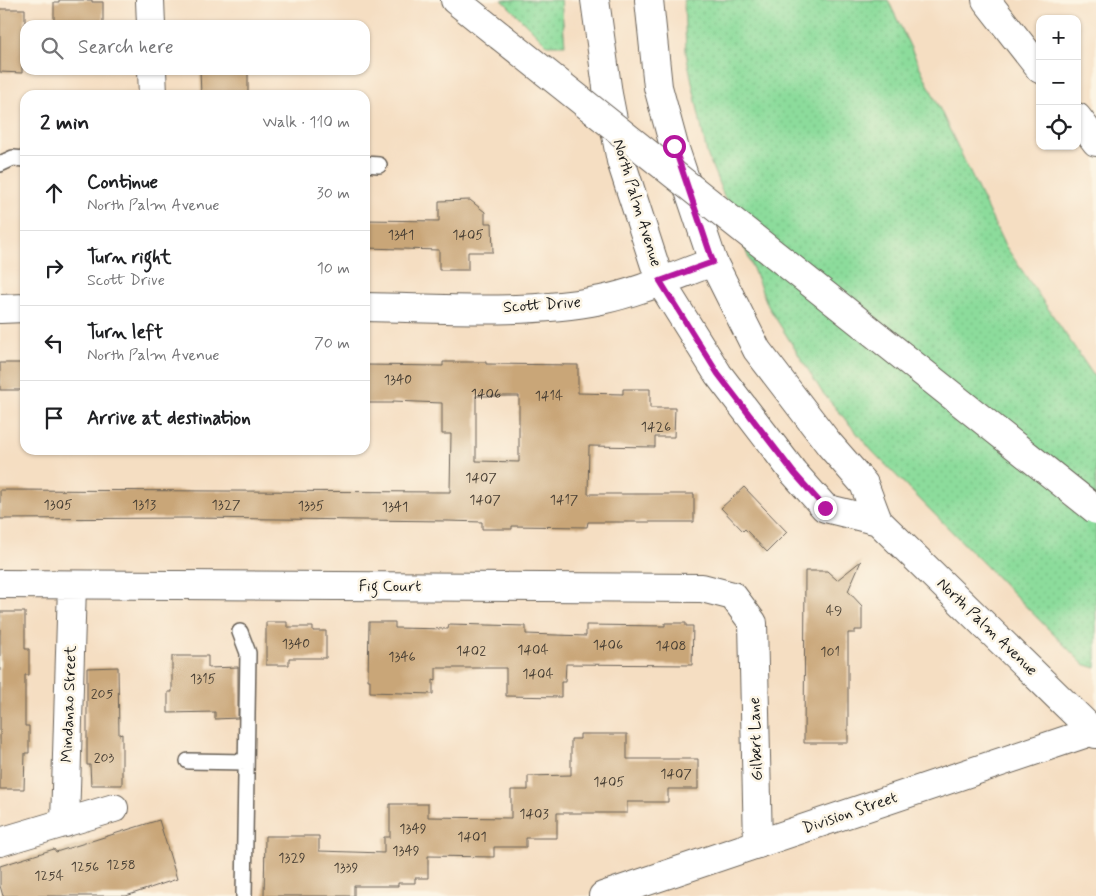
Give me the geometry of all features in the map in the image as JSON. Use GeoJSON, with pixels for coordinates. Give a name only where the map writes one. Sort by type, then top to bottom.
{"type":"FeatureCollection","features":[{"type":"Feature","properties":{"kind":"main road"},"geometry":{"type":"LineString","coordinates":[[150,0],[150,20]]}},
{"type":"Feature","properties":{"kind":"main road"},"geometry":{"type":"LineString","coordinates":[[455,0],[1096,510]]}},
{"type":"Feature","properties":{"kind":"main road","name":"North Palm Avenue"},"geometry":{"type":"LineString","coordinates":[[595,0],[608,94],[621,161],[660,281],[718,374],[794,473],[825,508],[878,521]]}},
{"type":"Feature","properties":{"kind":"main road","name":"North Palm Avenue"},"geometry":{"type":"LineString","coordinates":[[649,0],[658,88],[674,146],[713,262],[757,350],[829,444],[864,484],[878,521],[1095,731]]}},
{"type":"Feature","properties":{"kind":"main road"},"geometry":{"type":"LineString","coordinates":[[986,0],[1036,64]]}},
{"type":"Feature","properties":{"kind":"main road"},"geometry":{"type":"LineString","coordinates":[[152,75],[152,90]]}},
{"type":"Feature","properties":{"kind":"main road"},"geometry":{"type":"LineString","coordinates":[[1081,122],[1096,142]]}},
{"type":"Feature","properties":{"kind":"main road","name":"Scott Drive"},"geometry":{"type":"LineString","coordinates":[[370,307],[531,308],[601,300],[630,292],[713,262]]}},
{"type":"Feature","properties":{"kind":"main road"},"geometry":{"type":"LineString","coordinates":[[0,309],[20,308]]}},
{"type":"Feature","properties":{"kind":"main road","name":"Fig Court"},"geometry":{"type":"LineString","coordinates":[[0,584],[702,588],[733,596],[753,622],[753,634]]}},
{"type":"Feature","properties":{"kind":"main road","name":"Mindanao Street"},"geometry":{"type":"LineString","coordinates":[[65,823],[72,585]]}},
{"type":"Feature","properties":{"kind":"main road","name":"Gilbert Lane"},"geometry":{"type":"LineString","coordinates":[[753,634],[758,844]]}},
{"type":"Feature","properties":{"kind":"main road","name":"Division Street"},"geometry":{"type":"LineString","coordinates":[[603,896],[1095,731]]}},
{"type":"Feature","properties":{"kind":"main road"},"geometry":{"type":"LineString","coordinates":[[0,842],[114,808]]}},
{"type":"Feature","properties":{"kind":"lane"},"geometry":{"type":"LineString","coordinates":[[0,164],[13,158],[20,159]]}},
{"type":"Feature","properties":{"kind":"lane"},"geometry":{"type":"LineString","coordinates":[[240,632],[248,653],[244,896]]}},
{"type":"Feature","properties":{"kind":"lane"},"geometry":{"type":"LineString","coordinates":[[188,761],[246,762]]}},
{"type":"Feature","properties":{"kind":"green space"},"geometry":{"type":"Polygon","coordinates":[[[502,0],[561,0],[565,45],[547,45],[502,0]]]}},
{"type":"Feature","properties":{"kind":"green space"},"geometry":{"type":"Polygon","coordinates":[[[684,0],[888,0],[1004,244],[1096,379],[1096,668],[1083,664],[873,452],[822,392],[768,306],[707,154],[686,53],[684,0]]]}},
{"type":"Feature","properties":{"kind":"building"},"geometry":{"type":"Polygon","coordinates":[[[59,0],[92,0],[92,2],[103,2],[103,20],[54,20],[54,2],[59,2],[59,0]]]}},
{"type":"Feature","properties":{"kind":"building"},"geometry":{"type":"Polygon","coordinates":[[[0,9],[25,9],[25,20],[20,20],[20,73],[0,72],[0,9]]]}},
{"type":"Feature","properties":{"kind":"building"},"geometry":{"type":"Polygon","coordinates":[[[200,75],[248,75],[248,90],[201,90],[200,75]]]}},
{"type":"Feature","properties":{"kind":"building"},"geometry":{"type":"Polygon","coordinates":[[[470,200],[485,212],[485,223],[492,223],[493,252],[468,252],[468,270],[439,270],[439,250],[370,248],[370,220],[439,221],[439,201],[470,200]]]}},
{"type":"Feature","properties":{"kind":"building"},"geometry":{"type":"Polygon","coordinates":[[[443,362],[578,365],[578,393],[623,394],[623,389],[650,389],[650,408],[675,408],[674,437],[655,437],[655,447],[589,446],[588,494],[694,494],[694,522],[588,522],[587,527],[512,526],[512,529],[482,529],[482,522],[448,521],[191,518],[0,519],[0,490],[450,492],[451,434],[442,434],[442,403],[393,401],[393,403],[370,403],[370,365],[443,366],[443,362]],[[476,396],[476,461],[519,462],[519,396],[476,396]]]}},
{"type":"Feature","properties":{"kind":"building"},"geometry":{"type":"Polygon","coordinates":[[[0,363],[20,363],[20,390],[0,390],[0,363]]]}},
{"type":"Feature","properties":{"kind":"building"},"geometry":{"type":"Polygon","coordinates":[[[744,487],[787,532],[767,552],[721,508],[744,487]]]}},
{"type":"Feature","properties":{"kind":"building"},"geometry":{"type":"Polygon","coordinates":[[[861,561],[848,591],[862,606],[862,630],[848,633],[848,743],[804,743],[805,571],[827,571],[837,580],[861,561]]]}},
{"type":"Feature","properties":{"kind":"building"},"geometry":{"type":"Polygon","coordinates":[[[0,612],[25,612],[25,649],[29,649],[29,675],[25,675],[25,726],[29,726],[29,753],[25,753],[24,789],[0,789],[0,612]]]}},
{"type":"Feature","properties":{"kind":"building"},"geometry":{"type":"Polygon","coordinates":[[[266,622],[287,622],[287,627],[313,627],[313,631],[326,631],[326,658],[289,658],[289,665],[266,665],[266,622]]]}},
{"type":"Feature","properties":{"kind":"building"},"geometry":{"type":"Polygon","coordinates":[[[369,622],[395,622],[395,628],[448,629],[449,624],[526,626],[526,634],[586,636],[586,625],[665,626],[665,623],[686,623],[686,626],[693,626],[692,665],[566,664],[565,682],[561,682],[561,697],[506,696],[506,668],[436,668],[436,681],[433,680],[433,694],[370,692],[370,680],[368,680],[369,622]]]}},
{"type":"Feature","properties":{"kind":"building"},"geometry":{"type":"Polygon","coordinates":[[[172,656],[208,656],[208,668],[238,667],[238,718],[215,719],[215,712],[168,713],[168,692],[172,692],[172,656]]]}},
{"type":"Feature","properties":{"kind":"building"},"geometry":{"type":"Polygon","coordinates":[[[118,667],[119,735],[122,734],[122,785],[91,785],[90,765],[87,765],[87,668],[118,667]]]}},
{"type":"Feature","properties":{"kind":"building"},"geometry":{"type":"Polygon","coordinates":[[[580,734],[627,734],[627,759],[698,759],[698,789],[668,789],[668,802],[627,802],[627,813],[557,813],[557,838],[526,838],[526,847],[494,847],[494,857],[428,856],[428,878],[415,878],[415,883],[398,883],[398,886],[354,886],[354,896],[264,896],[265,836],[319,836],[319,851],[384,853],[384,837],[390,837],[390,804],[428,804],[428,817],[511,818],[511,790],[528,790],[528,776],[571,775],[571,739],[580,739],[580,734]]]}},
{"type":"Feature","properties":{"kind":"building"},"geometry":{"type":"Polygon","coordinates":[[[159,820],[177,879],[126,896],[3,896],[0,886],[0,866],[54,849],[56,852],[159,820]]]}},
{"type":"Feature","properties":{"kind":"route"},"geometry":{"type":"LineString","coordinates":[[674,146],[713,262],[660,281],[718,374],[794,473],[825,508]]}}]}
